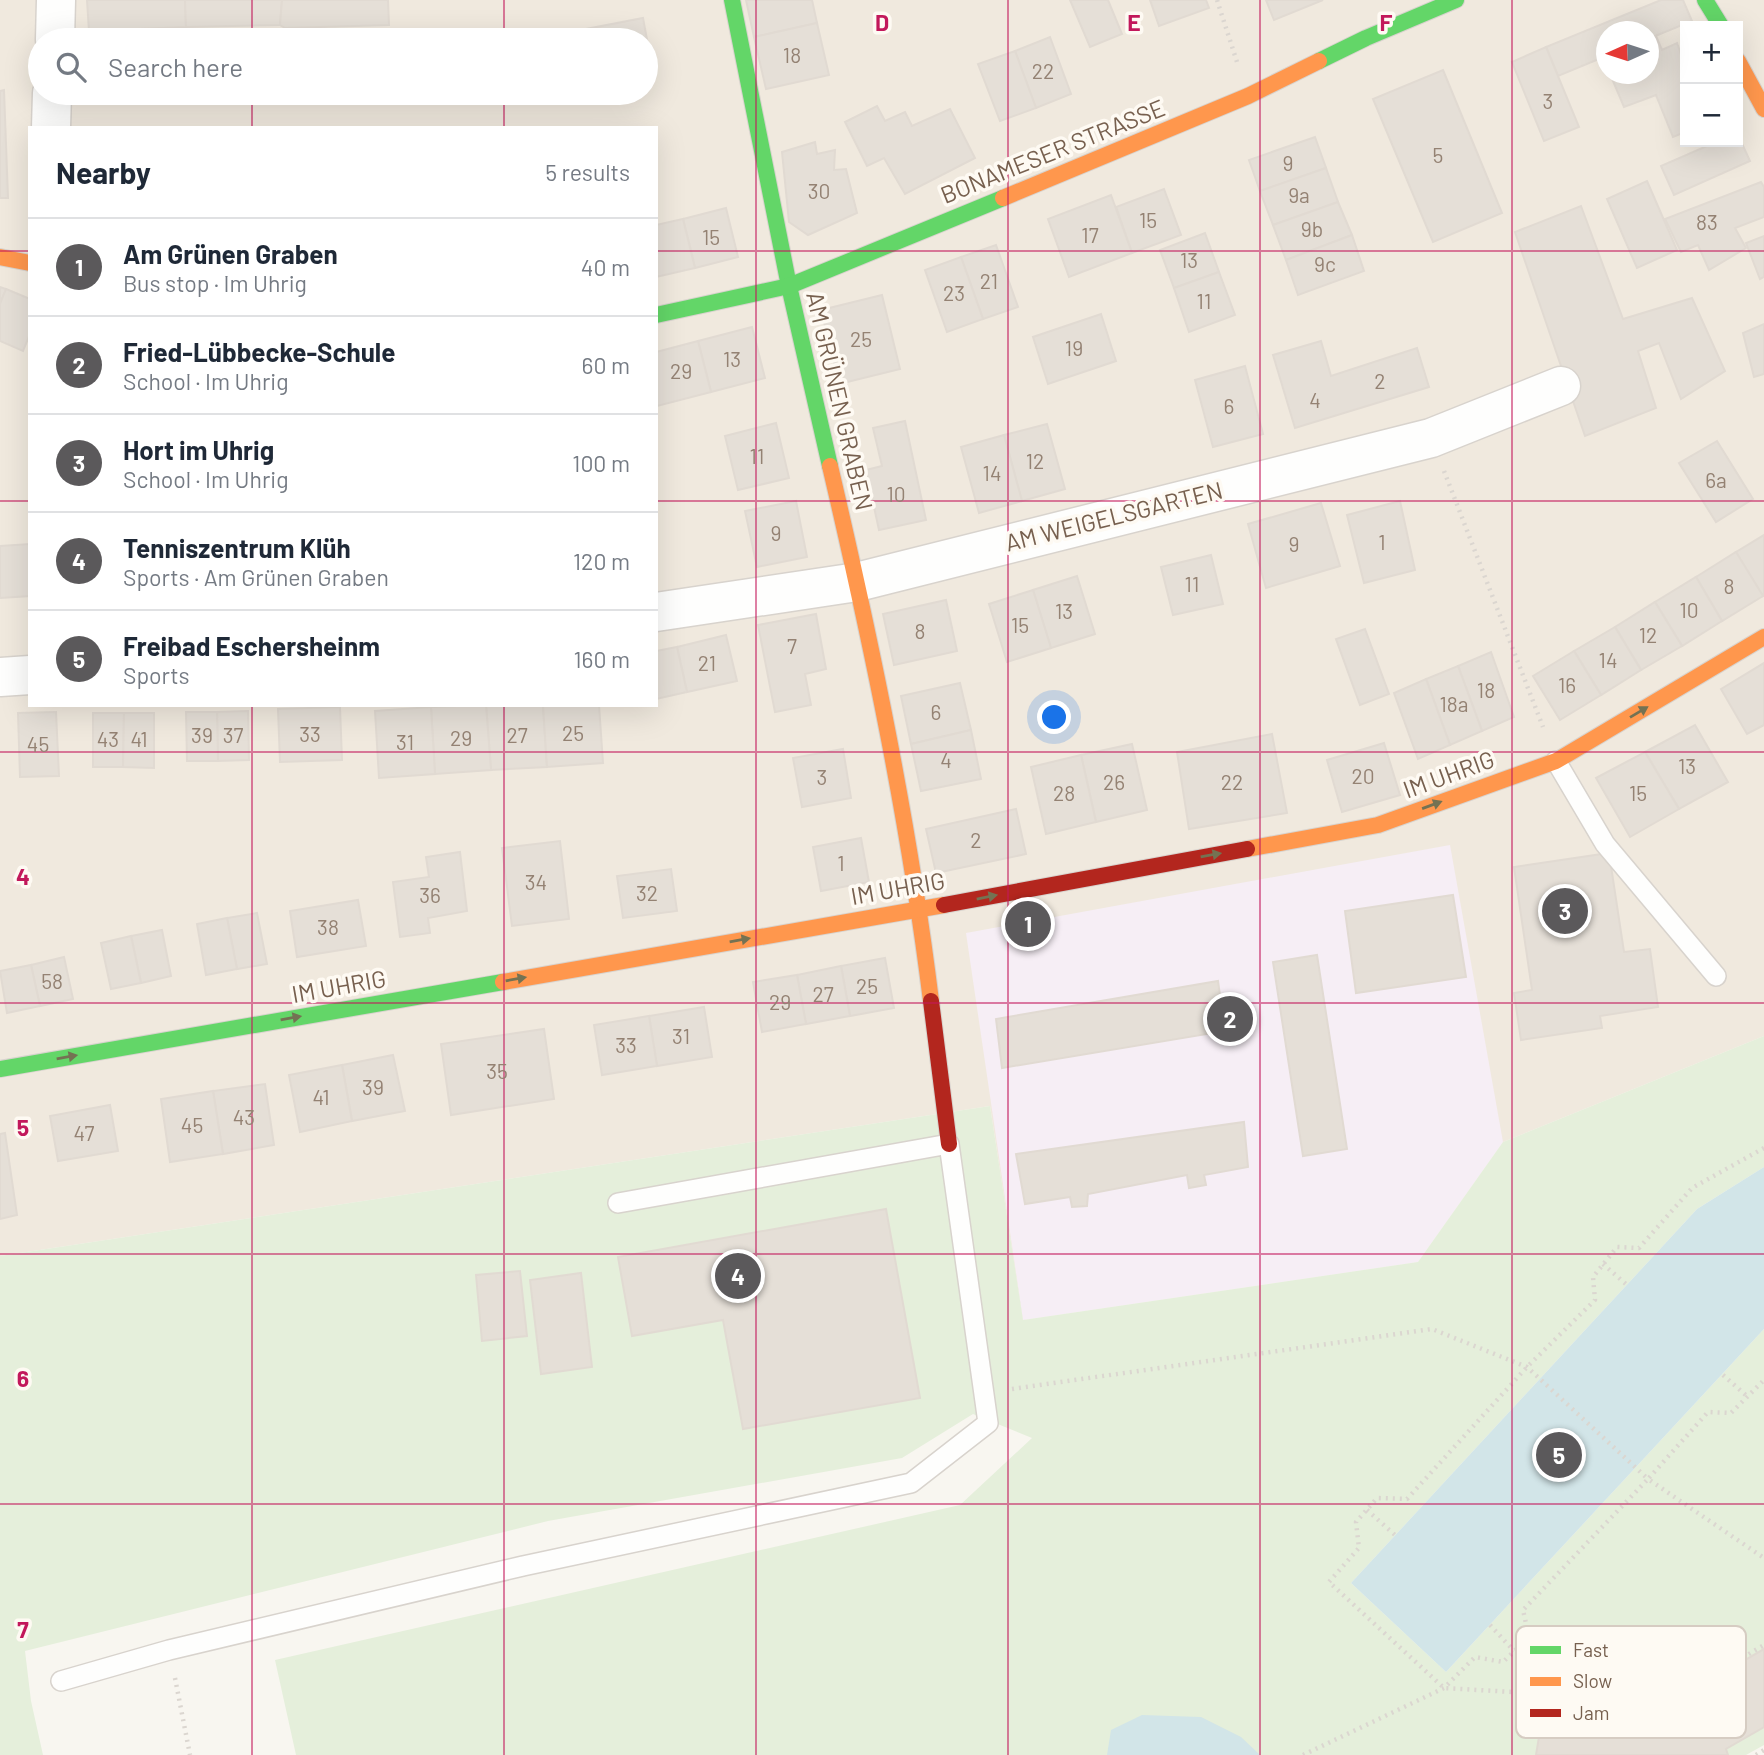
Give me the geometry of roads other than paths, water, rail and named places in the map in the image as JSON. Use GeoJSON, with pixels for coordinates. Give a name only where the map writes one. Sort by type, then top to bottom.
{"type":"FeatureCollection","features":[{"type":"Feature","properties":{"kind":"street"},"geometry":{"type":"LineString","coordinates":[[55,28],[56,0]]}},
{"type":"Feature","properties":{"kind":"street","name":"AM GRÜNEN GRABEN"},"geometry":{"type":"LineString","coordinates":[[732,0],[789,286],[857,582],[920,909],[949,1144]]}},
{"type":"Feature","properties":{"kind":"street","name":"BONAMESER STRASSE"},"geometry":{"type":"LineString","coordinates":[[658,315],[789,286],[1248,96],[1366,38],[1456,0]]}},
{"type":"Feature","properties":{"kind":"street"},"geometry":{"type":"LineString","coordinates":[[1705,0],[1718,21]]}},
{"type":"Feature","properties":{"kind":"street"},"geometry":{"type":"LineString","coordinates":[[1743,70],[1764,109]]}},
{"type":"Feature","properties":{"kind":"street"},"geometry":{"type":"LineString","coordinates":[[51,126],[52,105]]}},
{"type":"Feature","properties":{"kind":"street"},"geometry":{"type":"LineString","coordinates":[[0,257],[28,263]]}},
{"type":"Feature","properties":{"kind":"street","name":"AM WEIGELSGARTEN"},"geometry":{"type":"LineString","coordinates":[[658,612],[857,582],[1431,438],[1561,386]]}},
{"type":"Feature","properties":{"kind":"street","name":"IM UHRIG"},"geometry":{"type":"LineString","coordinates":[[0,1069],[920,909],[1378,825],[1556,761],[1764,636]]}},
{"type":"Feature","properties":{"kind":"street"},"geometry":{"type":"LineString","coordinates":[[0,677],[28,675]]}},
{"type":"Feature","properties":{"kind":"lane"},"geometry":{"type":"LineString","coordinates":[[1556,761],[1605,844],[1716,976]]}},
{"type":"Feature","properties":{"kind":"lane"},"geometry":{"type":"LineString","coordinates":[[61,1681],[169,1650],[523,1566],[911,1483],[988,1423],[949,1144],[618,1203]]}},
{"type":"Feature","properties":{"kind":"place","name":"Hort im Uhrig"},"geometry":{"type":"Point","coordinates":[1565,911]}},
{"type":"Feature","properties":{"kind":"place","name":"Am Grünen Graben"},"geometry":{"type":"Point","coordinates":[1028,924]}},
{"type":"Feature","properties":{"kind":"place","name":"Fried-Lübbecke-Schule"},"geometry":{"type":"Point","coordinates":[1230,1019]}},
{"type":"Feature","properties":{"kind":"place","name":"Tenniszentrum Klüh"},"geometry":{"type":"Point","coordinates":[738,1276]}},
{"type":"Feature","properties":{"kind":"place","name":"Freibad Eschersheinm"},"geometry":{"type":"Point","coordinates":[1559,1455]}}]}
